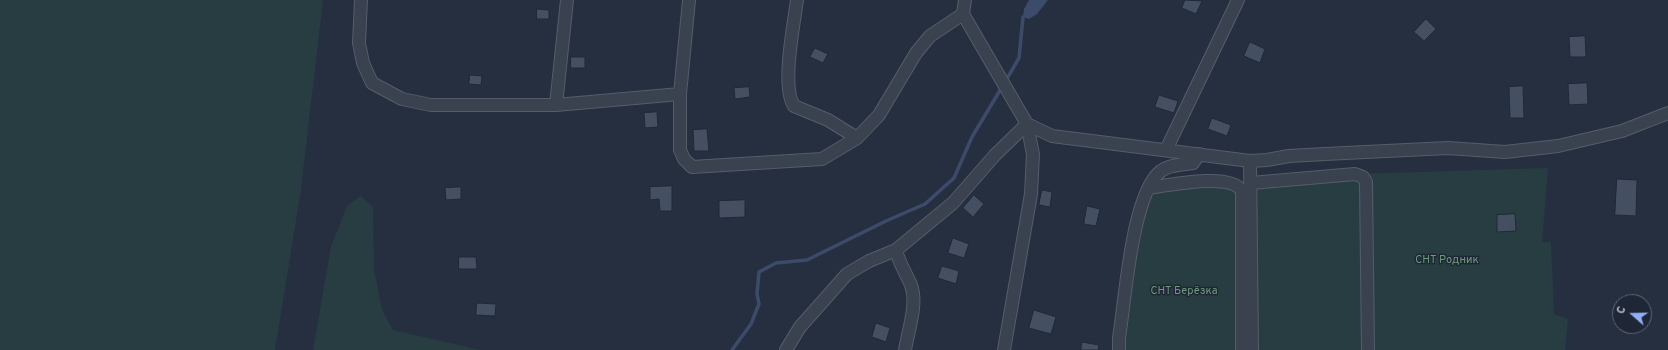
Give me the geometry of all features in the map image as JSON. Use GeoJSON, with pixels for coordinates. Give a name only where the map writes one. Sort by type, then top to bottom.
{"type":"FeatureCollection","features":[{"type":"Feature","properties":{"kind":"street"},"geometry":{"type":"LineString","coordinates":[[360,0],[359,43],[363,63],[372,83],[402,99],[431,104],[556,105],[680,94]]}},
{"type":"Feature","properties":{"kind":"street"},"geometry":{"type":"LineString","coordinates":[[556,105],[567,0]]}},
{"type":"Feature","properties":{"kind":"street"},"geometry":{"type":"LineString","coordinates":[[689,0],[680,94],[680,150],[684,159],[692,167],[822,159],[857,138],[879,115],[916,53],[930,36],[963,14]]}},
{"type":"Feature","properties":{"kind":"street"},"geometry":{"type":"LineString","coordinates":[[797,0],[788,81],[790,101],[794,106],[828,120],[857,138]]}},
{"type":"Feature","properties":{"kind":"street"},"geometry":{"type":"LineString","coordinates":[[966,0],[963,14],[1027,124],[1034,154],[1031,194],[1004,350]]}},
{"type":"Feature","properties":{"kind":"street"},"geometry":{"type":"LineString","coordinates":[[1166,150],[1238,0]]}},
{"type":"Feature","properties":{"kind":"street"},"geometry":{"type":"LineString","coordinates":[[1027,124],[1052,136],[1250,161],[1289,156],[1448,148],[1505,152],[1558,146],[1622,131],[1668,113]]}},
{"type":"Feature","properties":{"kind":"street"},"geometry":{"type":"LineString","coordinates":[[786,350],[800,327],[847,274],[869,260],[896,250],[953,203],[995,155],[1027,124]]}},
{"type":"Feature","properties":{"kind":"street"},"geometry":{"type":"LineString","coordinates":[[1120,350],[1119,338],[1137,216],[1149,188],[1160,171],[1171,165],[1193,163],[1198,154]]}},
{"type":"Feature","properties":{"kind":"street"},"geometry":{"type":"LineString","coordinates":[[1250,161],[1252,350]]}},
{"type":"Feature","properties":{"kind":"street"},"geometry":{"type":"LineString","coordinates":[[1250,183],[1355,174],[1363,176],[1366,182],[1368,350]]}},
{"type":"Feature","properties":{"kind":"street"},"geometry":{"type":"LineString","coordinates":[[1149,188],[1202,181],[1231,182],[1239,185],[1242,191],[1242,350]]}},
{"type":"Feature","properties":{"kind":"street"},"geometry":{"type":"LineString","coordinates":[[896,250],[900,263],[911,286],[914,298],[905,350]]}},
{"type":"Feature","properties":{"kind":"green space"},"geometry":{"type":"Polygon","coordinates":[[[0,0],[323,0],[301,189],[275,350],[0,350],[0,0]]]}},
{"type":"Feature","properties":{"kind":"green space","name":"СНТ Родник"},"geometry":{"type":"Polygon","coordinates":[[[1548,168],[1542,242],[1551,242],[1554,314],[1568,319],[1565,350],[1252,350],[1251,183],[1355,174],[1548,168]]]}},
{"type":"Feature","properties":{"kind":"green space","name":"СНТ Берёзка"},"geometry":{"type":"Polygon","coordinates":[[[1239,185],[1242,350],[1119,350],[1119,338],[1149,188],[1239,185]]]}},
{"type":"Feature","properties":{"kind":"green space"},"geometry":{"type":"Polygon","coordinates":[[[361,196],[373,207],[374,269],[382,310],[393,330],[480,350],[313,350],[331,247],[347,206],[361,196]]]}},
{"type":"Feature","properties":{"kind":"water"},"geometry":{"type":"Polygon","coordinates":[[[1029,0],[1048,0],[1037,14],[1029,19],[1023,17],[1024,9],[1029,0]]]}},
{"type":"Feature","properties":{"kind":"building"},"geometry":{"type":"Polygon","coordinates":[[[1185,0],[1202,1],[1196,14],[1182,8],[1185,0]]]}},
{"type":"Feature","properties":{"kind":"building"},"geometry":{"type":"Polygon","coordinates":[[[537,9],[549,10],[549,19],[537,19],[537,9]]]}},
{"type":"Feature","properties":{"kind":"building"},"geometry":{"type":"Polygon","coordinates":[[[1426,19],[1436,29],[1424,41],[1414,32],[1426,19]]]}},
{"type":"Feature","properties":{"kind":"building"},"geometry":{"type":"Polygon","coordinates":[[[1585,36],[1586,57],[1570,57],[1569,37],[1585,36]]]}},
{"type":"Feature","properties":{"kind":"building"},"geometry":{"type":"Polygon","coordinates":[[[1250,42],[1265,49],[1260,63],[1244,56],[1250,42]]]}},
{"type":"Feature","properties":{"kind":"building"},"geometry":{"type":"Polygon","coordinates":[[[815,48],[828,54],[823,63],[810,57],[815,48]]]}},
{"type":"Feature","properties":{"kind":"building"},"geometry":{"type":"Polygon","coordinates":[[[571,57],[585,57],[585,68],[571,68],[571,57]]]}},
{"type":"Feature","properties":{"kind":"building"},"geometry":{"type":"Polygon","coordinates":[[[470,75],[482,76],[481,85],[469,84],[470,75]]]}},
{"type":"Feature","properties":{"kind":"building"},"geometry":{"type":"Polygon","coordinates":[[[1587,83],[1588,104],[1569,105],[1568,84],[1587,83]]]}},
{"type":"Feature","properties":{"kind":"building"},"geometry":{"type":"Polygon","coordinates":[[[1523,86],[1524,118],[1510,118],[1509,87],[1523,86]]]}},
{"type":"Feature","properties":{"kind":"building"},"geometry":{"type":"Polygon","coordinates":[[[749,87],[750,97],[735,99],[734,88],[749,87]]]}},
{"type":"Feature","properties":{"kind":"building"},"geometry":{"type":"Polygon","coordinates":[[[1159,95],[1178,101],[1174,113],[1155,107],[1159,95]]]}},
{"type":"Feature","properties":{"kind":"building"},"geometry":{"type":"Polygon","coordinates":[[[657,112],[658,127],[645,128],[644,113],[657,112]]]}},
{"type":"Feature","properties":{"kind":"building"},"geometry":{"type":"Polygon","coordinates":[[[1212,118],[1231,125],[1227,136],[1208,129],[1212,118]]]}},
{"type":"Feature","properties":{"kind":"building"},"geometry":{"type":"Polygon","coordinates":[[[707,129],[709,151],[694,151],[693,130],[707,129]]]}},
{"type":"Feature","properties":{"kind":"building"},"geometry":{"type":"Polygon","coordinates":[[[1617,179],[1637,180],[1636,216],[1615,215],[1617,179]]]}},
{"type":"Feature","properties":{"kind":"building"},"geometry":{"type":"Polygon","coordinates":[[[672,186],[672,211],[660,211],[659,199],[650,200],[650,187],[672,186]]]}},
{"type":"Feature","properties":{"kind":"building"},"geometry":{"type":"Polygon","coordinates":[[[461,187],[461,199],[446,200],[445,188],[461,187]]]}},
{"type":"Feature","properties":{"kind":"building"},"geometry":{"type":"Polygon","coordinates":[[[1042,190],[1052,192],[1050,207],[1039,205],[1042,190]]]}},
{"type":"Feature","properties":{"kind":"building"},"geometry":{"type":"Polygon","coordinates":[[[974,195],[984,204],[973,217],[963,208],[974,195]]]}},
{"type":"Feature","properties":{"kind":"building"},"geometry":{"type":"Polygon","coordinates":[[[745,200],[745,217],[719,218],[719,201],[745,200]]]}},
{"type":"Feature","properties":{"kind":"building"},"geometry":{"type":"Polygon","coordinates":[[[1087,206],[1100,209],[1096,226],[1084,224],[1087,206]]]}},
{"type":"Feature","properties":{"kind":"building"},"geometry":{"type":"Polygon","coordinates":[[[1515,214],[1516,231],[1497,232],[1497,215],[1515,214]]]}},
{"type":"Feature","properties":{"kind":"building"},"geometry":{"type":"Polygon","coordinates":[[[953,238],[969,244],[964,258],[948,253],[953,238]]]}},
{"type":"Feature","properties":{"kind":"building"},"geometry":{"type":"Polygon","coordinates":[[[459,257],[476,257],[477,269],[459,269],[459,257]]]}},
{"type":"Feature","properties":{"kind":"building"},"geometry":{"type":"Polygon","coordinates":[[[942,266],[959,271],[956,284],[938,278],[942,266]]]}},
{"type":"Feature","properties":{"kind":"building"},"geometry":{"type":"Polygon","coordinates":[[[477,303],[496,304],[495,316],[476,315],[477,303]]]}},
{"type":"Feature","properties":{"kind":"building"},"geometry":{"type":"Polygon","coordinates":[[[1034,310],[1056,317],[1051,334],[1029,328],[1034,310]]]}},
{"type":"Feature","properties":{"kind":"building"},"geometry":{"type":"Polygon","coordinates":[[[876,323],[890,328],[886,342],[872,337],[876,323]]]}},
{"type":"Feature","properties":{"kind":"building"},"geometry":{"type":"Polygon","coordinates":[[[1082,342],[1099,345],[1098,350],[1081,350],[1082,342]]]}},
{"type":"Feature","properties":{"kind":"waterway"},"geometry":{"type":"LineString","coordinates":[[1005,82],[1019,58],[1023,17]]}},
{"type":"Feature","properties":{"kind":"waterway"},"geometry":{"type":"LineString","coordinates":[[732,350],[751,324],[759,304],[757,294],[759,272],[776,263],[807,260],[886,221],[925,204],[954,178],[972,137],[1002,87]]}}]}
